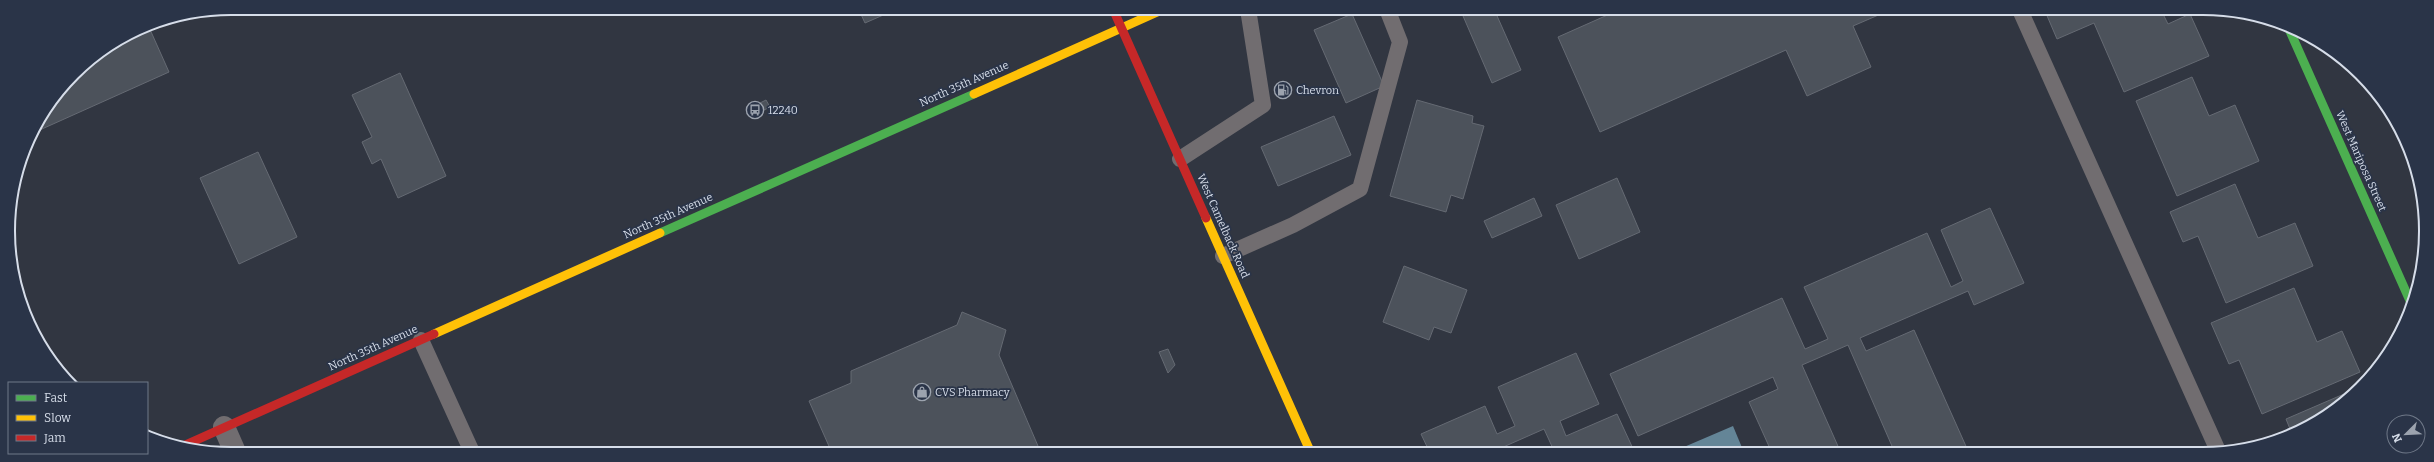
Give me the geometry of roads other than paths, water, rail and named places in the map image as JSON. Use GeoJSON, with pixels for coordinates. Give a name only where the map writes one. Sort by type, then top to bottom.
{"type":"FeatureCollection","features":[{"type":"Feature","properties":{"kind":"main road","name":"West Camelback Road"},"geometry":{"type":"LineString","coordinates":[[1116,15],[1308,447]]}},
{"type":"Feature","properties":{"kind":"main road","name":"North 35th Avenue"},"geometry":{"type":"LineString","coordinates":[[189,443],[1150,15]]}},
{"type":"Feature","properties":{"kind":"main road","name":"West Mariposa Street"},"geometry":{"type":"LineString","coordinates":[[2291,33],[2409,298]]}},
{"type":"Feature","properties":{"kind":"street"},"geometry":{"type":"LineString","coordinates":[[224,427],[233,447]]}},
{"type":"Feature","properties":{"kind":"lane"},"geometry":{"type":"LineString","coordinates":[[1180,159],[1263,105],[1249,15]]}},
{"type":"Feature","properties":{"kind":"lane"},"geometry":{"type":"LineString","coordinates":[[1223,256],[1293,225],[1360,188],[1400,42],[1389,15]]}},
{"type":"Feature","properties":{"kind":"lane"},"geometry":{"type":"LineString","coordinates":[[2022,15],[2216,447]]}},
{"type":"Feature","properties":{"kind":"lane"},"geometry":{"type":"LineString","coordinates":[[422,340],[470,447]]}},
{"type":"Feature","properties":{"kind":"water"},"geometry":{"type":"Polygon","coordinates":[[[1733,426],[1742,447],[1684,447],[1733,426]]]}},
{"type":"Feature","properties":{"kind":"place","name":"Chevron"},"geometry":{"type":"Point","coordinates":[1283,90]}},
{"type":"Feature","properties":{"kind":"place","name":"12240"},"geometry":{"type":"Point","coordinates":[755,110]}},
{"type":"Feature","properties":{"kind":"place","name":"CVS Pharmacy"},"geometry":{"type":"Point","coordinates":[922,392]}}]}
